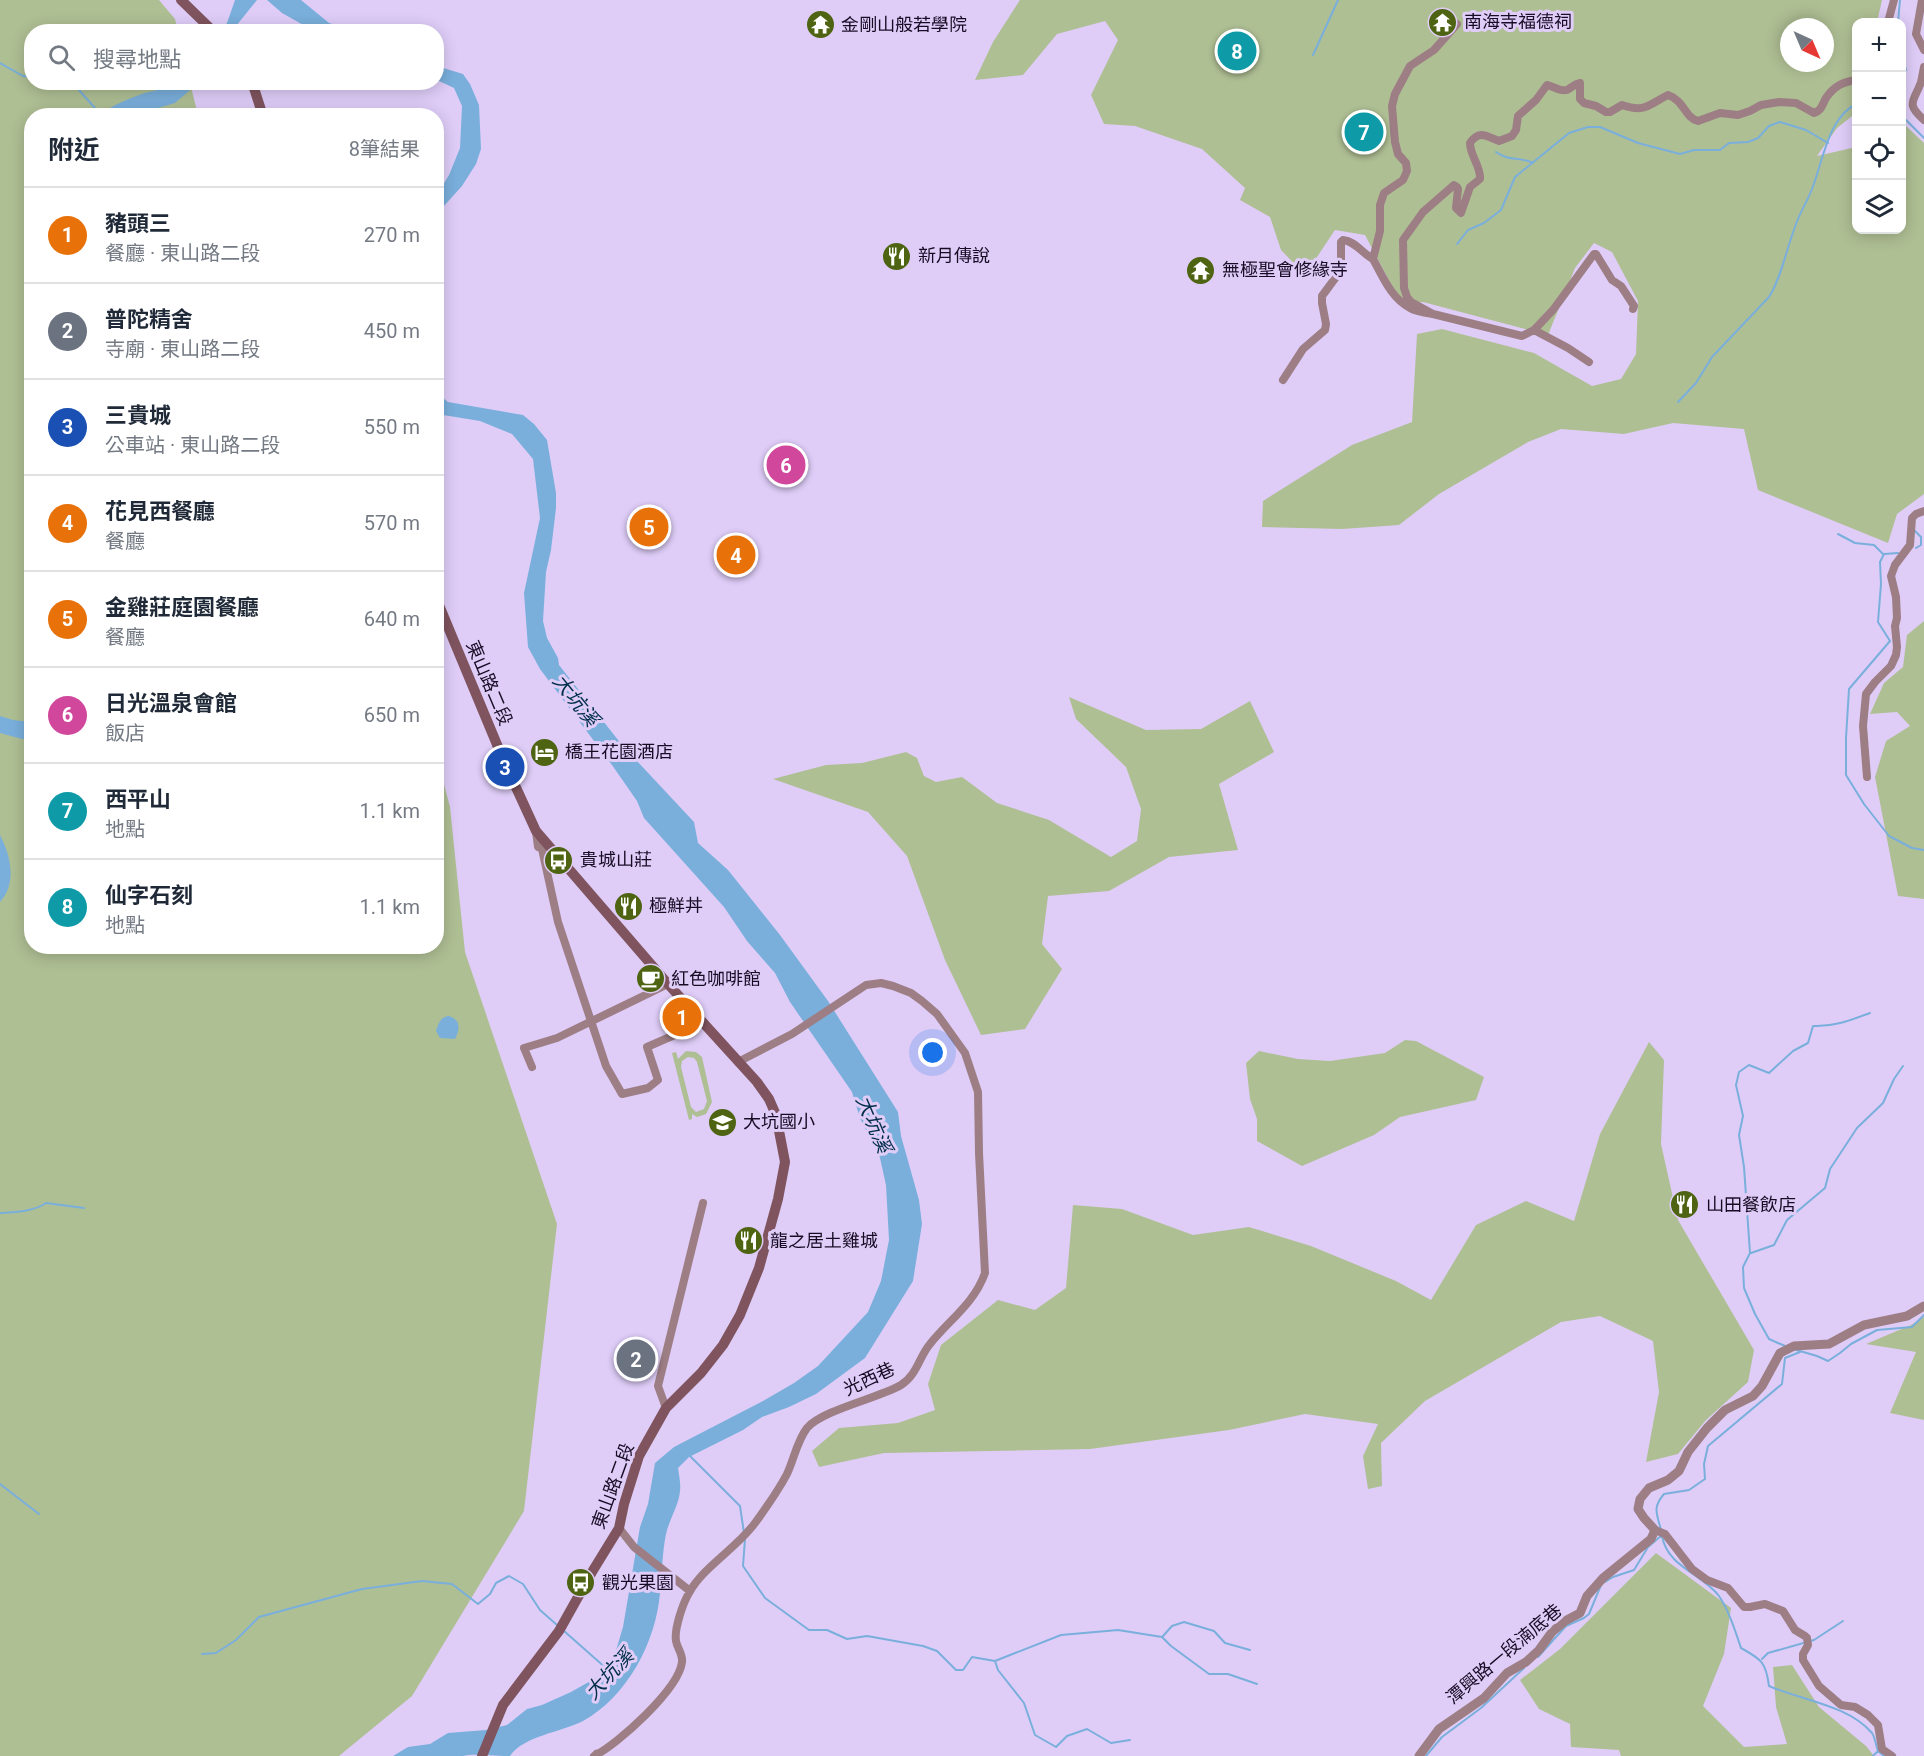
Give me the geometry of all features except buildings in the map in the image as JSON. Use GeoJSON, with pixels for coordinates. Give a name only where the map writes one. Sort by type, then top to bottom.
{"type":"FeatureCollection","features":[{"type":"Feature","properties":{"kind":"main road"},"geometry":{"type":"LineString","coordinates":[[182,1],[206,24]]}},
{"type":"Feature","properties":{"kind":"main road"},"geometry":{"type":"LineString","coordinates":[[254,90],[260,108]]}},
{"type":"Feature","properties":{"kind":"main road","name":"東山路二段"},"geometry":{"type":"LineString","coordinates":[[444,617],[503,759],[536,831],[763,1090],[776,1116],[785,1162],[778,1199],[759,1268],[740,1315],[723,1345],[701,1373],[666,1408],[639,1456],[619,1528],[559,1631],[503,1706],[482,1756]]}},
{"type":"Feature","properties":{"kind":"street"},"geometry":{"type":"LineString","coordinates":[[1889,18],[1894,0]]}},
{"type":"Feature","properties":{"kind":"street"},"geometry":{"type":"LineString","coordinates":[[1922,0],[1916,34],[1924,50]]}},
{"type":"Feature","properties":{"kind":"street"},"geometry":{"type":"LineString","coordinates":[[1373,259],[1380,231],[1380,205],[1384,193],[1403,180],[1407,171],[1406,163],[1398,154],[1395,142],[1392,106],[1395,94],[1410,66],[1434,50],[1457,24]]}},
{"type":"Feature","properties":{"kind":"street"},"geometry":{"type":"LineString","coordinates":[[1924,68],[1921,83],[1912,98],[1911,105],[1924,120]]}},
{"type":"Feature","properties":{"kind":"street"},"geometry":{"type":"LineString","coordinates":[[1433,314],[1411,302],[1407,297],[1404,288],[1403,240],[1423,212],[1454,185],[1458,189],[1456,208],[1461,213],[1470,187],[1480,179],[1481,175],[1470,152],[1470,143],[1473,138],[1489,135],[1499,141],[1512,136],[1516,130],[1518,116],[1536,100],[1548,85],[1567,90],[1580,82],[1580,99],[1606,112],[1622,105],[1635,109],[1651,106],[1668,95],[1681,103],[1690,118],[1698,121],[1720,112],[1738,114],[1761,105],[1779,102],[1796,103],[1814,113],[1820,111],[1827,96],[1834,88],[1843,82],[1852,81]]}},
{"type":"Feature","properties":{"kind":"street"},"geometry":{"type":"LineString","coordinates":[[1283,380],[1303,349],[1325,330],[1322,296],[1339,273],[1343,240],[1350,241],[1373,259],[1387,287],[1406,306],[1522,336],[1534,330],[1553,310],[1594,254],[1612,280],[1621,286],[1634,306],[1633,309]]}},
{"type":"Feature","properties":{"kind":"street"},"geometry":{"type":"LineString","coordinates":[[1534,330],[1589,362]]}},
{"type":"Feature","properties":{"kind":"street"},"geometry":{"type":"LineString","coordinates":[[1867,777],[1863,726],[1866,694],[1891,666],[1897,647],[1896,597],[1891,576],[1895,565],[1910,545],[1912,518],[1924,511]]}},
{"type":"Feature","properties":{"kind":"street"},"geometry":{"type":"LineString","coordinates":[[536,831],[538,847],[542,849],[558,922],[606,1066],[622,1094],[648,1088],[658,1080],[647,1047],[702,1023]]}},
{"type":"Feature","properties":{"kind":"street","name":"光西巷"},"geometry":{"type":"LineString","coordinates":[[596,1755],[637,1723],[676,1680],[681,1671],[683,1658],[675,1640],[679,1618],[690,1591],[710,1568],[738,1544],[753,1525],[786,1475],[801,1436],[809,1425],[903,1384],[913,1374],[928,1346],[969,1303],[980,1287],[985,1273],[978,1092],[965,1053],[937,1014],[922,1001],[902,989],[881,983],[866,985],[792,1034],[738,1062]]}},
{"type":"Feature","properties":{"kind":"street"},"geometry":{"type":"LineString","coordinates":[[532,1067],[524,1048],[557,1038],[668,984]]}},
{"type":"Feature","properties":{"kind":"street"},"geometry":{"type":"LineString","coordinates":[[666,1408],[658,1386],[703,1203]]}},
{"type":"Feature","properties":{"kind":"street"},"geometry":{"type":"LineString","coordinates":[[1892,1756],[1882,1749],[1878,1725],[1868,1715],[1855,1707],[1841,1705],[1820,1686],[1803,1660],[1807,1640],[1795,1630],[1783,1611],[1765,1604],[1750,1608],[1744,1607],[1728,1588],[1707,1580],[1692,1569],[1665,1534],[1655,1530],[1638,1509],[1640,1499],[1649,1488],[1668,1480],[1679,1471],[1688,1452],[1725,1410],[1753,1396],[1762,1386],[1779,1353],[1794,1346],[1829,1344],[1864,1325],[1907,1316],[1924,1306]]}},
{"type":"Feature","properties":{"kind":"street"},"geometry":{"type":"LineString","coordinates":[[619,1528],[634,1547],[690,1591]]}},
{"type":"Feature","properties":{"kind":"street","name":"潭興路一段湳底巷"},"geometry":{"type":"LineString","coordinates":[[1419,1756],[1439,1729],[1484,1698],[1507,1673],[1526,1662],[1539,1650],[1552,1632],[1564,1621],[1580,1613],[1587,1596],[1603,1578],[1651,1539],[1655,1530]]}},
{"type":"Feature","properties":{"kind":"green space"},"geometry":{"type":"Polygon","coordinates":[[[0,0],[159,0],[175,19],[176,24],[24,24],[24,90],[192,90],[196,108],[24,108],[24,954],[444,954],[444,784],[450,807],[465,952],[557,1224],[524,1511],[412,1696],[339,1756],[0,1756],[0,0]]]}},
{"type":"Feature","properties":{"kind":"green space"},"geometry":{"type":"Polygon","coordinates":[[[1020,0],[1882,0],[1878,18],[1852,18],[1852,116],[1837,128],[1817,156],[1852,148],[1852,234],[1906,234],[1906,126],[1924,143],[1924,494],[1897,514],[1888,543],[1758,490],[1744,429],[1673,423],[1624,434],[1561,429],[1528,442],[1439,494],[1399,525],[1342,529],[1262,527],[1263,501],[1352,445],[1412,422],[1417,334],[1442,329],[1534,353],[1592,386],[1621,379],[1636,354],[1638,301],[1612,252],[1594,243],[1575,268],[1548,335],[1423,302],[1401,303],[1365,235],[1335,230],[1305,275],[1281,250],[1270,217],[1240,200],[1245,188],[1202,149],[1135,126],[1104,124],[1091,95],[1118,40],[1105,21],[1057,34],[1023,75],[975,80],[993,42],[1020,0]]]}},
{"type":"Feature","properties":{"kind":"green space"},"geometry":{"type":"Polygon","coordinates":[[[1924,621],[1924,899],[1898,896],[1875,777],[1886,741],[1910,726],[1897,712],[1870,714],[1884,683],[1903,667],[1907,635],[1924,621]]]}},
{"type":"Feature","properties":{"kind":"green space"},"geometry":{"type":"Polygon","coordinates":[[[1069,697],[1146,730],[1201,729],[1250,701],[1274,752],[1219,784],[1238,850],[1169,857],[1109,891],[1048,896],[1042,944],[1062,969],[1025,1029],[981,1035],[945,960],[907,856],[868,812],[773,779],[826,765],[862,763],[906,752],[917,758],[924,776],[936,782],[962,777],[997,803],[1049,820],[1111,857],[1137,841],[1141,809],[1126,767],[1076,719],[1069,697]]]}},
{"type":"Feature","properties":{"kind":"green space"},"geometry":{"type":"Polygon","coordinates":[[[1405,1040],[1416,1041],[1484,1077],[1476,1100],[1400,1117],[1374,1135],[1302,1166],[1257,1141],[1257,1119],[1250,1099],[1246,1063],[1259,1051],[1298,1059],[1330,1061],[1385,1053],[1405,1040]]]}},
{"type":"Feature","properties":{"kind":"green space"},"geometry":{"type":"Polygon","coordinates":[[[1649,1042],[1664,1060],[1661,1144],[1678,1220],[1754,1350],[1748,1382],[1706,1420],[1678,1454],[1646,1462],[1659,1392],[1653,1341],[1600,1316],[1561,1322],[1425,1401],[1381,1443],[1382,1486],[1368,1489],[1363,1456],[1378,1424],[1305,1414],[1229,1430],[1090,1449],[884,1453],[819,1467],[812,1451],[839,1428],[898,1423],[935,1410],[928,1384],[941,1345],[998,1300],[1035,1310],[1066,1288],[1073,1205],[1122,1209],[1193,1235],[1249,1227],[1311,1246],[1396,1281],[1431,1300],[1476,1225],[1526,1201],[1574,1221],[1600,1134],[1649,1042]]]}},
{"type":"Feature","properties":{"kind":"green space"},"geometry":{"type":"Polygon","coordinates":[[[686,1051],[696,1052],[702,1057],[712,1102],[706,1114],[697,1117],[692,1114],[692,1119],[689,1120],[672,1053],[676,1052],[678,1059],[686,1051]],[[688,1057],[682,1061],[681,1067],[691,1107],[696,1112],[704,1109],[707,1101],[694,1058],[688,1057]]]}},
{"type":"Feature","properties":{"kind":"green space"},"geometry":{"type":"Polygon","coordinates":[[[1924,1317],[1924,1420],[1890,1413],[1916,1352],[1866,1344],[1924,1317]]]}},
{"type":"Feature","properties":{"kind":"green space"},"geometry":{"type":"Polygon","coordinates":[[[1656,1553],[1731,1608],[1724,1654],[1703,1706],[1744,1747],[1787,1744],[1776,1707],[1773,1667],[1792,1665],[1819,1707],[1866,1746],[1874,1756],[1621,1756],[1619,1750],[1571,1747],[1570,1724],[1539,1709],[1520,1680],[1560,1649],[1656,1553]]]}},
{"type":"Feature","properties":{"kind":"water"},"geometry":{"type":"Polygon","coordinates":[[[235,0],[257,0],[238,24],[227,23],[235,0]]]}},
{"type":"Feature","properties":{"kind":"water"},"geometry":{"type":"Polygon","coordinates":[[[267,0],[301,0],[332,24],[302,24],[282,13],[267,0]]]}},
{"type":"Feature","properties":{"kind":"water"},"geometry":{"type":"Polygon","coordinates":[[[444,68],[463,74],[470,84],[479,105],[481,149],[476,164],[462,186],[444,206],[444,183],[460,148],[462,106],[454,88],[444,83],[444,68]]]}},
{"type":"Feature","properties":{"kind":"water"},"geometry":{"type":"Polygon","coordinates":[[[156,90],[190,90],[175,103],[158,108],[110,108],[156,90]]]}},
{"type":"Feature","properties":{"kind":"water","name":"大坑溪"},"geometry":{"type":"Polygon","coordinates":[[[444,399],[448,402],[523,415],[547,440],[556,493],[556,508],[546,572],[543,621],[547,638],[558,658],[559,665],[622,745],[694,822],[698,843],[728,870],[780,935],[828,1001],[898,1112],[901,1136],[919,1200],[922,1224],[913,1281],[865,1358],[816,1394],[762,1417],[743,1430],[689,1457],[678,1468],[680,1491],[666,1534],[660,1593],[652,1630],[636,1666],[626,1683],[613,1698],[583,1721],[533,1739],[516,1749],[510,1756],[393,1756],[408,1747],[430,1744],[448,1733],[486,1730],[507,1725],[527,1709],[571,1692],[601,1675],[614,1657],[623,1627],[640,1527],[648,1504],[655,1463],[674,1447],[763,1401],[818,1366],[868,1312],[881,1281],[889,1240],[886,1185],[880,1158],[860,1118],[852,1092],[790,1002],[775,973],[747,941],[724,907],[644,818],[637,801],[540,669],[528,647],[524,593],[540,518],[533,459],[512,434],[480,421],[444,415],[444,399]]]}},
{"type":"Feature","properties":{"kind":"water"},"geometry":{"type":"Polygon","coordinates":[[[0,716],[24,721],[24,739],[0,733],[0,716]]]}},
{"type":"Feature","properties":{"kind":"water"},"geometry":{"type":"Polygon","coordinates":[[[0,835],[7,852],[10,878],[9,887],[0,902],[0,835]]]}},
{"type":"Feature","properties":{"kind":"water"},"geometry":{"type":"Polygon","coordinates":[[[449,1016],[457,1022],[457,1035],[455,1039],[440,1038],[436,1031],[438,1025],[442,1019],[449,1016]]]}},
{"type":"Feature","properties":{"kind":"waterway"},"geometry":{"type":"LineString","coordinates":[[1313,55],[1338,0]]}},
{"type":"Feature","properties":{"kind":"waterway"},"geometry":{"type":"LineString","coordinates":[[1898,18],[1900,0]]}},
{"type":"Feature","properties":{"kind":"waterway"},"geometry":{"type":"LineString","coordinates":[[0,63],[24,76]]}},
{"type":"Feature","properties":{"kind":"waterway"},"geometry":{"type":"LineString","coordinates":[[79,90],[95,108]]}},
{"type":"Feature","properties":{"kind":"waterway"},"geometry":{"type":"LineString","coordinates":[[1678,402],[1696,383],[1712,357],[1769,297],[1812,189],[1828,141],[1839,119],[1852,107]]}},
{"type":"Feature","properties":{"kind":"waterway"},"geometry":{"type":"LineString","coordinates":[[1906,120],[1924,138]]}},
{"type":"Feature","properties":{"kind":"waterway"},"geometry":{"type":"LineString","coordinates":[[1457,244],[1468,230],[1484,223],[1501,210],[1515,177],[1569,133],[1588,127],[1600,127],[1638,143],[1680,154],[1694,150],[1720,150],[1729,143],[1748,142],[1758,138],[1769,126],[1780,122],[1806,130],[1828,143]]}},
{"type":"Feature","properties":{"kind":"waterway"},"geometry":{"type":"LineString","coordinates":[[1496,152],[1506,157],[1533,163]]}},
{"type":"Feature","properties":{"kind":"waterway"},"geometry":{"type":"LineString","coordinates":[[1914,530],[1921,537],[1921,545],[1916,548]]}},
{"type":"Feature","properties":{"kind":"waterway"},"geometry":{"type":"LineString","coordinates":[[1838,534],[1855,543],[1874,545],[1883,554]]}},
{"type":"Feature","properties":{"kind":"waterway"},"geometry":{"type":"LineString","coordinates":[[1898,553],[1884,554],[1880,562],[1878,622],[1890,641],[1849,689],[1846,775],[1864,804],[1889,836],[1912,848],[1924,850]]}},
{"type":"Feature","properties":{"kind":"waterway"},"geometry":{"type":"LineString","coordinates":[[1785,1346],[1769,1339],[1744,1288],[1743,1267],[1750,1253],[1744,1167],[1739,1135],[1743,1116],[1736,1085],[1739,1072],[1749,1065],[1769,1073],[1793,1051],[1808,1043],[1813,1026],[1835,1024],[1870,1013]]}},
{"type":"Feature","properties":{"kind":"waterway"},"geometry":{"type":"LineString","coordinates":[[1751,1253],[1774,1245],[1787,1220],[1825,1188],[1830,1169],[1857,1128],[1883,1103],[1903,1066]]}},
{"type":"Feature","properties":{"kind":"waterway"},"geometry":{"type":"LineString","coordinates":[[0,1213],[30,1210],[46,1203],[84,1208]]}},
{"type":"Feature","properties":{"kind":"waterway"},"geometry":{"type":"LineString","coordinates":[[1793,1349],[1828,1361],[1851,1344],[1877,1330],[1912,1327],[1924,1315]]}},
{"type":"Feature","properties":{"kind":"waterway"},"geometry":{"type":"LineString","coordinates":[[1661,1530],[1657,1515],[1660,1499],[1664,1494],[1689,1490],[1705,1479],[1704,1464],[1708,1446],[1782,1384],[1785,1358],[1800,1352]]}},
{"type":"Feature","properties":{"kind":"waterway"},"geometry":{"type":"LineString","coordinates":[[689,1455],[740,1506],[744,1533]]}},
{"type":"Feature","properties":{"kind":"waterway"},"geometry":{"type":"LineString","coordinates":[[0,1484],[39,1514]]}},
{"type":"Feature","properties":{"kind":"waterway"},"geometry":{"type":"LineString","coordinates":[[1605,1582],[1634,1570],[1648,1547],[1661,1536]]}},
{"type":"Feature","properties":{"kind":"waterway"},"geometry":{"type":"LineString","coordinates":[[1662,1536],[1671,1556],[1704,1581],[1719,1596],[1729,1614],[1741,1648],[1753,1655],[1764,1666],[1769,1686],[1823,1704],[1862,1724],[1874,1737],[1878,1751],[1873,1756]]}},
{"type":"Feature","properties":{"kind":"waterway"},"geometry":{"type":"LineString","coordinates":[[745,1539],[743,1566],[765,1598],[809,1630],[827,1630],[847,1639],[867,1636],[923,1646],[937,1651],[956,1670],[963,1670],[972,1657],[995,1661],[1061,1635],[1118,1630],[1162,1637],[1209,1674],[1228,1674],[1257,1684]]}},
{"type":"Feature","properties":{"kind":"waterway"},"geometry":{"type":"LineString","coordinates":[[202,1654],[216,1653],[236,1640],[259,1617],[362,1589],[422,1581],[452,1584],[478,1604],[490,1594],[496,1583],[509,1576],[523,1584],[540,1610],[557,1625]]}},
{"type":"Feature","properties":{"kind":"waterway"},"geometry":{"type":"LineString","coordinates":[[1538,1657],[1566,1626],[1589,1614],[1601,1585]]}},
{"type":"Feature","properties":{"kind":"waterway"},"geometry":{"type":"LineString","coordinates":[[1762,1659],[1768,1653],[1814,1640],[1843,1621]]}},
{"type":"Feature","properties":{"kind":"waterway"},"geometry":{"type":"LineString","coordinates":[[1163,1636],[1172,1626],[1184,1622],[1214,1631],[1225,1643],[1250,1650]]}},
{"type":"Feature","properties":{"kind":"waterway","name":"大坑溪"},"geometry":{"type":"LineString","coordinates":[[564,1631],[607,1669]]}},
{"type":"Feature","properties":{"kind":"waterway"},"geometry":{"type":"LineString","coordinates":[[995,1661],[998,1670],[1024,1703],[1035,1735],[1056,1747],[1067,1736],[1087,1729],[1111,1743],[1130,1740]]}},
{"type":"Feature","properties":{"kind":"waterway"},"geometry":{"type":"LineString","coordinates":[[1426,1756],[1442,1737],[1481,1708],[1524,1668]]}},
{"type":"Feature","properties":{"kind":"waterway"},"geometry":{"type":"LineString","coordinates":[[1878,1751],[1884,1756]]}},
{"type":"Feature","properties":{"kind":"place","name":"南海寺福德祠"},"geometry":{"type":"Point","coordinates":[1443,22]}},
{"type":"Feature","properties":{"kind":"place","name":"金剛山般若學院"},"geometry":{"type":"Point","coordinates":[820,25]}},
{"type":"Feature","properties":{"kind":"place","name":"仙字石刻"},"geometry":{"type":"Point","coordinates":[1237,51]}},
{"type":"Feature","properties":{"kind":"place","name":"西平山"},"geometry":{"type":"Point","coordinates":[1364,132]}},
{"type":"Feature","properties":{"kind":"place","name":"新月傳說"},"geometry":{"type":"Point","coordinates":[897,256]}},
{"type":"Feature","properties":{"kind":"place","name":"無極聖會修緣寺"},"geometry":{"type":"Point","coordinates":[1201,270]}},
{"type":"Feature","properties":{"kind":"place","name":"日光溫泉會館"},"geometry":{"type":"Point","coordinates":[786,465]}},
{"type":"Feature","properties":{"kind":"place","name":"金雞莊庭園餐廳"},"geometry":{"type":"Point","coordinates":[649,527]}},
{"type":"Feature","properties":{"kind":"place","name":"花見西餐廳"},"geometry":{"type":"Point","coordinates":[736,555]}},
{"type":"Feature","properties":{"kind":"place","name":"橋王花園酒店"},"geometry":{"type":"Point","coordinates":[544,752]}},
{"type":"Feature","properties":{"kind":"place","name":"三貴城"},"geometry":{"type":"Point","coordinates":[505,767]}},
{"type":"Feature","properties":{"kind":"place","name":"貴城山莊"},"geometry":{"type":"Point","coordinates":[559,860]}},
{"type":"Feature","properties":{"kind":"place","name":"極鮮丼"},"geometry":{"type":"Point","coordinates":[628,906]}},
{"type":"Feature","properties":{"kind":"place","name":"紅色咖啡館"},"geometry":{"type":"Point","coordinates":[650,979]}},
{"type":"Feature","properties":{"kind":"place","name":"豬頭三"},"geometry":{"type":"Point","coordinates":[682,1017]}},
{"type":"Feature","properties":{"kind":"place","name":"大坑國小"},"geometry":{"type":"Point","coordinates":[722,1122]}},
{"type":"Feature","properties":{"kind":"place","name":"山田餐飲店"},"geometry":{"type":"Point","coordinates":[1685,1205]}},
{"type":"Feature","properties":{"kind":"place","name":"龍之居土雞城"},"geometry":{"type":"Point","coordinates":[749,1241]}},
{"type":"Feature","properties":{"kind":"place","name":"普陀精舍"},"geometry":{"type":"Point","coordinates":[636,1359]}},
{"type":"Feature","properties":{"kind":"place","name":"觀光果園"},"geometry":{"type":"Point","coordinates":[581,1583]}}]}
